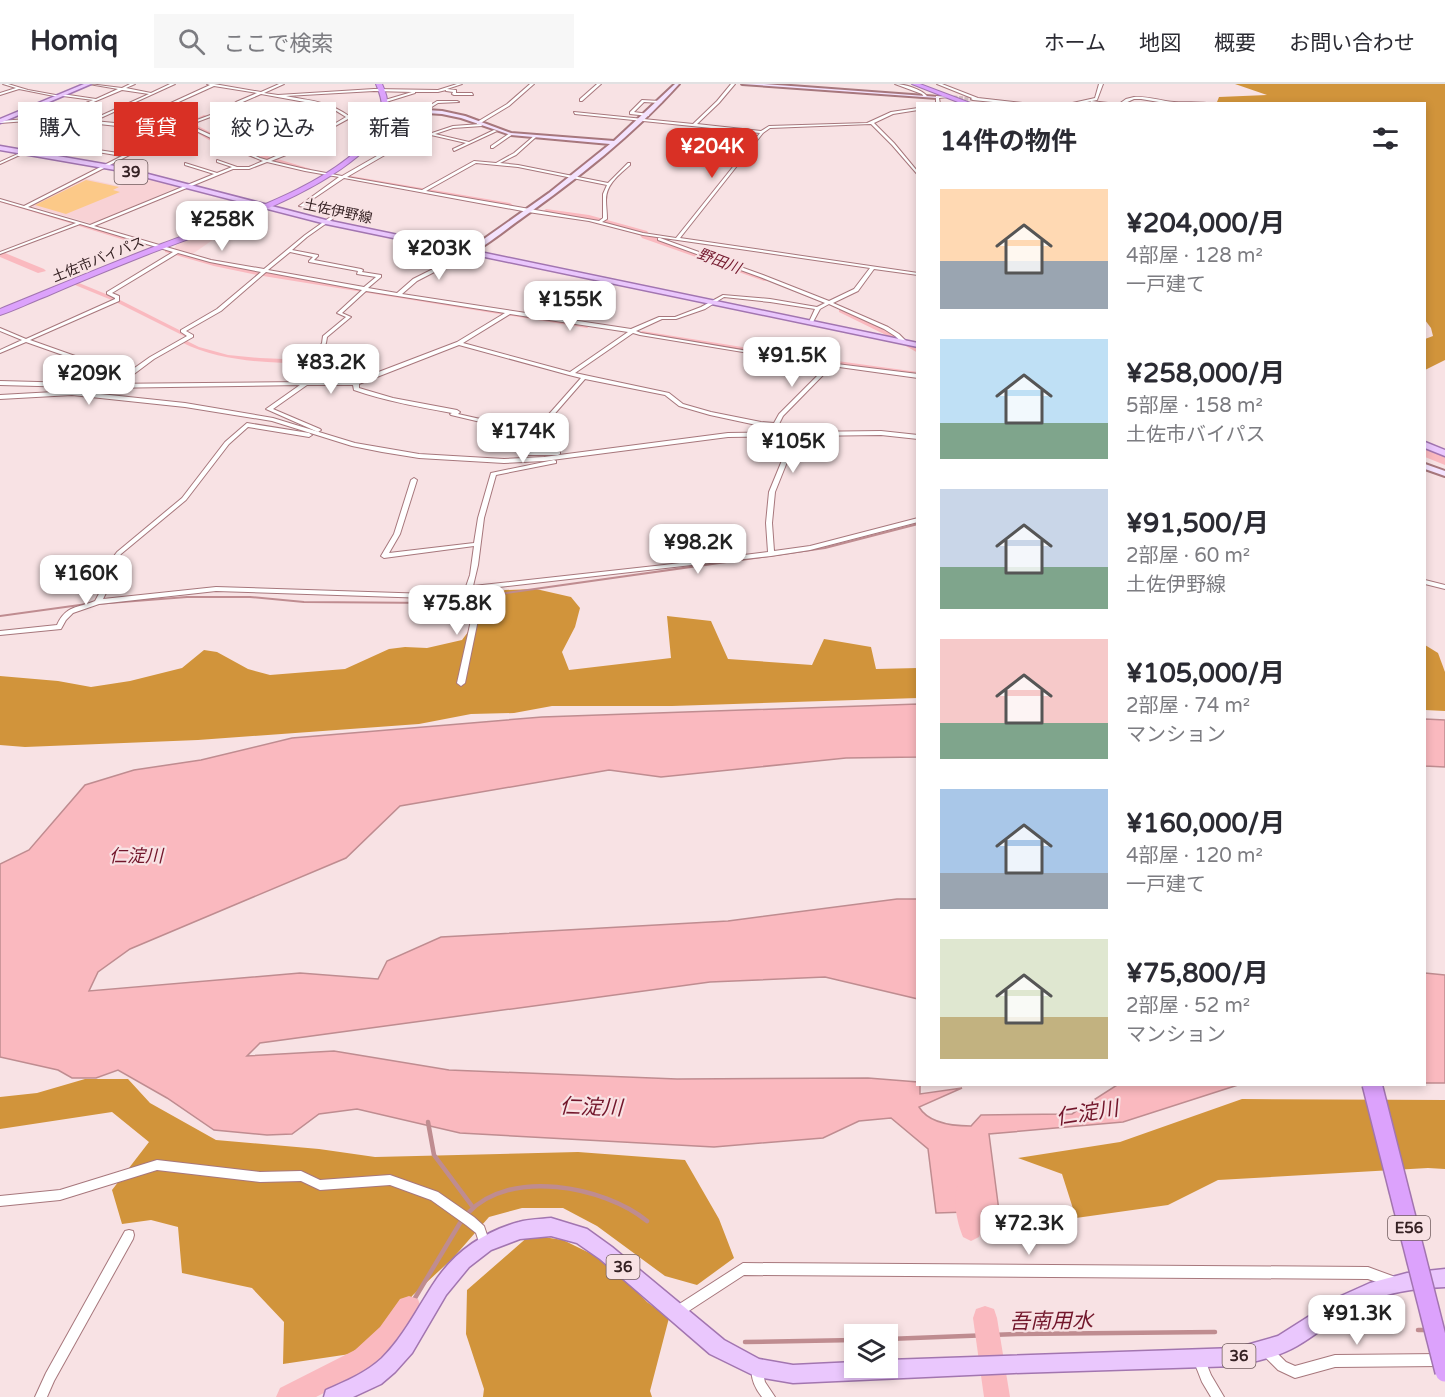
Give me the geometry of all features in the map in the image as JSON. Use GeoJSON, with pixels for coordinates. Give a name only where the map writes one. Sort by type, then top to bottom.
{"type":"FeatureCollection","features":[{"type":"Feature","properties":{"kind":"highway"},"geometry":{"type":"LineString","coordinates":[[917,86],[974,102]]}},
{"type":"Feature","properties":{"kind":"highway"},"geometry":{"type":"LineString","coordinates":[[376,87],[379,102]]}},
{"type":"Feature","properties":{"kind":"highway","name":"土佐市バイパス"},"geometry":{"type":"LineString","coordinates":[[376,87],[386,101]]}},
{"type":"Feature","properties":{"kind":"highway","name":"土佐市バイパス"},"geometry":{"type":"LineString","coordinates":[[0,307],[257,206],[325,173],[353,156]]}},
{"type":"Feature","properties":{"kind":"highway","name":"土佐市バイパス"},"geometry":{"type":"LineString","coordinates":[[0,312],[157,246]]}},
{"type":"Feature","properties":{"kind":"highway","name":"E56"},"geometry":{"type":"LineString","coordinates":[[1373,1086],[1445,1372]]}},
{"type":"Feature","properties":{"kind":"main road"},"geometry":{"type":"LineString","coordinates":[[0,122],[89,84]]}},
{"type":"Feature","properties":{"kind":"main road","name":"土佐伊野線"},"geometry":{"type":"LineString","coordinates":[[0,148],[18,150]]}},
{"type":"Feature","properties":{"kind":"main road","name":"土佐伊野線"},"geometry":{"type":"LineString","coordinates":[[52,156],[105,166],[326,222],[916,345]]}},
{"type":"Feature","properties":{"kind":"main road"},"geometry":{"type":"LineString","coordinates":[[1426,445],[1445,453]]}},
{"type":"Feature","properties":{"kind":"main road","name":"36"},"geometry":{"type":"LineString","coordinates":[[333,1397],[374,1377],[388,1365],[405,1346],[440,1289],[463,1261],[485,1244],[520,1230],[551,1227],[581,1235],[606,1253],[717,1347],[757,1368],[793,1374],[1236,1357],[1266,1351],[1285,1343],[1346,1303],[1396,1283],[1445,1278]]}},
{"type":"Feature","properties":{"kind":"street"},"geometry":{"type":"LineString","coordinates":[[5,84],[19,89],[96,99]]}},
{"type":"Feature","properties":{"kind":"street"},"geometry":{"type":"LineString","coordinates":[[89,84],[152,93]]}},
{"type":"Feature","properties":{"kind":"street"},"geometry":{"type":"LineString","coordinates":[[89,102],[133,84]]}},
{"type":"Feature","properties":{"kind":"street"},"geometry":{"type":"LineString","coordinates":[[102,115],[173,84]]}},
{"type":"Feature","properties":{"kind":"street"},"geometry":{"type":"LineString","coordinates":[[173,102],[211,84],[333,107],[347,118],[336,124]]}},
{"type":"Feature","properties":{"kind":"street"},"geometry":{"type":"LineString","coordinates":[[239,102],[282,84]]}},
{"type":"Feature","properties":{"kind":"street"},"geometry":{"type":"LineString","coordinates":[[443,89],[460,84]]}},
{"type":"Feature","properties":{"kind":"street"},"geometry":{"type":"LineString","coordinates":[[432,133],[460,126],[480,124],[508,105],[532,84]]}},
{"type":"Feature","properties":{"kind":"street"},"geometry":{"type":"LineString","coordinates":[[581,100],[599,84]]}},
{"type":"Feature","properties":{"kind":"street"},"geometry":{"type":"LineString","coordinates":[[398,295],[415,280],[469,252],[528,211],[643,120],[677,84]]}},
{"type":"Feature","properties":{"kind":"street"},"geometry":{"type":"LineString","coordinates":[[694,125],[733,84]]}},
{"type":"Feature","properties":{"kind":"street"},"geometry":{"type":"LineString","coordinates":[[744,84],[946,97]]}},
{"type":"Feature","properties":{"kind":"street"},"geometry":{"type":"LineString","coordinates":[[897,84],[917,86],[925,96]]}},
{"type":"Feature","properties":{"kind":"street"},"geometry":{"type":"LineString","coordinates":[[939,84],[974,102]]}},
{"type":"Feature","properties":{"kind":"street"},"geometry":{"type":"LineString","coordinates":[[1082,102],[1096,99],[1101,84]]}},
{"type":"Feature","properties":{"kind":"street"},"geometry":{"type":"LineString","coordinates":[[278,96],[376,87],[443,89],[455,91],[454,93],[472,94]]}},
{"type":"Feature","properties":{"kind":"street"},"geometry":{"type":"LineString","coordinates":[[0,94],[19,89]]}},
{"type":"Feature","properties":{"kind":"street"},"geometry":{"type":"LineString","coordinates":[[386,101],[418,90]]}},
{"type":"Feature","properties":{"kind":"street"},"geometry":{"type":"LineString","coordinates":[[937,97],[938,102]]}},
{"type":"Feature","properties":{"kind":"street"},"geometry":{"type":"LineString","coordinates":[[1123,102],[1130,98],[1145,97],[1172,102]]}},
{"type":"Feature","properties":{"kind":"street"},"geometry":{"type":"LineString","coordinates":[[648,115],[631,113],[643,101],[660,102]]}},
{"type":"Feature","properties":{"kind":"street"},"geometry":{"type":"LineString","coordinates":[[1086,101],[1093,102]]}},
{"type":"Feature","properties":{"kind":"street"},"geometry":{"type":"LineString","coordinates":[[432,105],[437,102],[457,102]]}},
{"type":"Feature","properties":{"kind":"street"},"geometry":{"type":"LineString","coordinates":[[868,124],[892,113],[916,109]]}},
{"type":"Feature","properties":{"kind":"street"},"geometry":{"type":"LineString","coordinates":[[432,112],[462,117],[495,131],[511,134],[615,143]]}},
{"type":"Feature","properties":{"kind":"street"},"geometry":{"type":"LineString","coordinates":[[575,113],[762,132]]}},
{"type":"Feature","properties":{"kind":"street"},"geometry":{"type":"LineString","coordinates":[[0,122],[18,120]]}},
{"type":"Feature","properties":{"kind":"street"},"geometry":{"type":"LineString","coordinates":[[678,238],[762,132],[776,125],[872,123],[894,144],[916,172]]}},
{"type":"Feature","properties":{"kind":"street"},"geometry":{"type":"LineString","coordinates":[[454,150],[495,131]]}},
{"type":"Feature","properties":{"kind":"street"},"geometry":{"type":"LineString","coordinates":[[492,147],[511,134]]}},
{"type":"Feature","properties":{"kind":"street"},"geometry":{"type":"LineString","coordinates":[[432,135],[469,143]]}},
{"type":"Feature","properties":{"kind":"street"},"geometry":{"type":"LineString","coordinates":[[497,163],[515,154],[535,136]]}},
{"type":"Feature","properties":{"kind":"street"},"geometry":{"type":"LineString","coordinates":[[0,163],[18,154]]}},
{"type":"Feature","properties":{"kind":"street"},"geometry":{"type":"LineString","coordinates":[[24,207],[124,156]]}},
{"type":"Feature","properties":{"kind":"street"},"geometry":{"type":"LineString","coordinates":[[255,156],[266,161],[345,177],[528,211],[602,221],[646,234],[828,304],[892,332],[906,343]]}},
{"type":"Feature","properties":{"kind":"street"},"geometry":{"type":"LineString","coordinates":[[90,226],[184,186],[234,168],[249,168],[278,156]]}},
{"type":"Feature","properties":{"kind":"street"},"geometry":{"type":"LineString","coordinates":[[120,386],[128,375],[152,358],[191,336],[183,331],[219,310],[306,236],[340,212],[301,206],[382,156]]}},
{"type":"Feature","properties":{"kind":"street"},"geometry":{"type":"LineString","coordinates":[[218,161],[234,168]]}},
{"type":"Feature","properties":{"kind":"street"},"geometry":{"type":"LineString","coordinates":[[425,191],[475,162],[497,163],[609,184]]}},
{"type":"Feature","properties":{"kind":"street"},"geometry":{"type":"LineString","coordinates":[[186,164],[217,174]]}},
{"type":"Feature","properties":{"kind":"street"},"geometry":{"type":"LineString","coordinates":[[602,221],[606,212],[604,198],[609,184],[629,164]]}},
{"type":"Feature","properties":{"kind":"street"},"geometry":{"type":"LineString","coordinates":[[0,200],[174,253],[263,273],[508,314],[916,376]]}},
{"type":"Feature","properties":{"kind":"street"},"geometry":{"type":"LineString","coordinates":[[0,253],[80,223]]}},
{"type":"Feature","properties":{"kind":"street"},"geometry":{"type":"LineString","coordinates":[[646,234],[916,274]]}},
{"type":"Feature","properties":{"kind":"street"},"geometry":{"type":"LineString","coordinates":[[291,251],[316,256],[311,261],[379,276],[339,313],[350,317],[325,336],[305,384],[269,409],[323,432],[326,436]]}},
{"type":"Feature","properties":{"kind":"street"},"geometry":{"type":"LineString","coordinates":[[0,352],[117,300],[117,297],[109,293],[174,253]]}},
{"type":"Feature","properties":{"kind":"street"},"geometry":{"type":"LineString","coordinates":[[570,374],[632,331],[661,318],[676,318],[725,296],[743,299],[762,298],[818,308],[859,288],[873,268]]}},
{"type":"Feature","properties":{"kind":"street"},"geometry":{"type":"LineString","coordinates":[[811,322],[818,308]]}},
{"type":"Feature","properties":{"kind":"street"},"geometry":{"type":"LineString","coordinates":[[0,383],[120,386],[356,383],[459,343],[508,314]]}},
{"type":"Feature","properties":{"kind":"street"},"geometry":{"type":"LineString","coordinates":[[0,329],[28,341],[128,375]]}},
{"type":"Feature","properties":{"kind":"street"},"geometry":{"type":"LineString","coordinates":[[459,343],[570,374],[668,394],[681,405],[710,413],[752,422],[852,433]]}},
{"type":"Feature","properties":{"kind":"street"},"geometry":{"type":"LineString","coordinates":[[776,425],[781,415],[831,364]]}},
{"type":"Feature","properties":{"kind":"street"},"geometry":{"type":"LineString","coordinates":[[578,454],[523,452],[520,449],[584,377]]}},
{"type":"Feature","properties":{"kind":"street"},"geometry":{"type":"LineString","coordinates":[[356,383],[356,388],[370,394],[404,403],[457,412],[453,414],[535,433]]}},
{"type":"Feature","properties":{"kind":"street"},"geometry":{"type":"LineString","coordinates":[[0,397],[102,386]]}},
{"type":"Feature","properties":{"kind":"street"},"geometry":{"type":"LineString","coordinates":[[51,393],[107,396],[206,408],[273,420],[363,447],[419,456],[504,461],[728,435],[881,432],[916,437]]}},
{"type":"Feature","properties":{"kind":"street"},"geometry":{"type":"LineString","coordinates":[[98,602],[111,577],[114,560],[119,553],[184,499],[227,443],[248,425],[326,436]]}},
{"type":"Feature","properties":{"kind":"street"},"geometry":{"type":"LineString","coordinates":[[771,554],[769,523],[772,492],[786,457],[782,455],[763,459],[764,444],[852,433]]}},
{"type":"Feature","properties":{"kind":"street"},"geometry":{"type":"LineString","coordinates":[[463,602],[476,568],[480,525],[494,474],[566,460],[578,454]]}},
{"type":"Feature","properties":{"kind":"street"},"geometry":{"type":"LineString","coordinates":[[1426,466],[1445,474]]}},
{"type":"Feature","properties":{"kind":"street"},"geometry":{"type":"LineString","coordinates":[[414,480],[396,534],[384,556],[478,544]]}},
{"type":"Feature","properties":{"kind":"street"},"geometry":{"type":"LineString","coordinates":[[470,588],[771,554],[842,541],[916,521]]}},
{"type":"Feature","properties":{"kind":"street"},"geometry":{"type":"LineString","coordinates":[[1426,582],[1445,587]]}},
{"type":"Feature","properties":{"kind":"street"},"geometry":{"type":"LineString","coordinates":[[0,633],[59,627],[68,611],[98,602],[216,589],[429,596],[432,597],[428,607],[463,602],[478,605],[461,683]]}},
{"type":"Feature","properties":{"kind":"street"},"geometry":{"type":"LineString","coordinates":[[0,1201],[60,1195],[157,1165],[260,1177],[301,1176],[320,1185],[390,1180],[434,1196],[471,1221],[480,1230],[485,1244]]}},
{"type":"Feature","properties":{"kind":"street"},"geometry":{"type":"LineString","coordinates":[[41,1397],[129,1235]]}},
{"type":"Feature","properties":{"kind":"street"},"geometry":{"type":"LineString","coordinates":[[676,1312],[743,1269],[1368,1273],[1396,1283]]}},
{"type":"Feature","properties":{"kind":"street"},"geometry":{"type":"LineString","coordinates":[[1266,1351],[1282,1366],[1295,1372],[1335,1360],[1445,1360]]}},
{"type":"Feature","properties":{"kind":"street"},"geometry":{"type":"LineString","coordinates":[[1198,1358],[1206,1378],[1218,1397]]}},
{"type":"Feature","properties":{"kind":"street"},"geometry":{"type":"LineString","coordinates":[[757,1368],[760,1385],[769,1397]]}},
{"type":"Feature","properties":{"kind":"shaded area"},"geometry":{"type":"Polygon","coordinates":[[[1235,84],[1445,84],[1445,360],[1426,370],[1426,339],[1433,336],[1426,321],[1426,102],[1217,102],[1219,97],[1267,95],[1235,84]]]}},
{"type":"Feature","properties":{"kind":"shaded area"},"geometry":{"type":"Polygon","coordinates":[[[142,177],[178,187],[93,224],[30,206],[83,178],[119,186],[142,177]]]}},
{"type":"Feature","properties":{"kind":"shaded area"},"geometry":{"type":"Polygon","coordinates":[[[86,180],[119,187],[113,190],[120,192],[66,214],[35,205],[86,180]]]}},
{"type":"Feature","properties":{"kind":"shaded area"},"geometry":{"type":"Polygon","coordinates":[[[198,236],[214,239],[191,255],[174,250],[176,245],[198,236]]]}},
{"type":"Feature","properties":{"kind":"shaded area"},"geometry":{"type":"Polygon","coordinates":[[[536,589],[571,597],[580,608],[575,627],[562,652],[569,670],[671,658],[667,616],[711,621],[728,659],[812,665],[824,639],[871,647],[876,669],[916,668],[916,698],[672,706],[552,706],[514,713],[471,714],[419,724],[198,740],[25,747],[0,745],[0,676],[58,681],[91,687],[130,681],[182,668],[204,650],[217,652],[248,669],[270,675],[345,669],[389,649],[427,648],[462,640],[474,624],[486,599],[505,590],[536,589]]]}},
{"type":"Feature","properties":{"kind":"shaded area"},"geometry":{"type":"Polygon","coordinates":[[[1426,646],[1438,653],[1445,672],[1445,711],[1426,710],[1426,646]]]}},
{"type":"Feature","properties":{"kind":"shaded area"},"geometry":{"type":"Polygon","coordinates":[[[85,1079],[128,1079],[150,1103],[216,1140],[319,1149],[375,1157],[578,1152],[685,1160],[719,1219],[734,1258],[697,1285],[665,1276],[597,1226],[563,1208],[522,1208],[489,1217],[453,1258],[413,1295],[387,1326],[350,1354],[283,1364],[284,1322],[252,1288],[182,1273],[178,1227],[151,1220],[122,1224],[112,1190],[149,1142],[112,1112],[0,1129],[0,1097],[37,1093],[85,1079]]]}},
{"type":"Feature","properties":{"kind":"shaded area"},"geometry":{"type":"Polygon","coordinates":[[[1242,1099],[1445,1100],[1445,1169],[1428,1168],[1218,1180],[1168,1205],[1076,1218],[1062,1174],[1018,1158],[1120,1142],[1242,1099]]]}},
{"type":"Feature","properties":{"kind":"shaded area"},"geometry":{"type":"Polygon","coordinates":[[[530,1235],[563,1240],[608,1262],[647,1302],[669,1318],[650,1391],[652,1397],[483,1397],[484,1389],[466,1334],[467,1290],[530,1235]]]}},
{"type":"Feature","properties":{"kind":"water","name":"仁淀川"},"geometry":{"type":"Polygon","coordinates":[[[916,704],[916,757],[846,758],[661,777],[609,770],[400,806],[346,858],[130,949],[98,972],[89,991],[300,973],[378,979],[387,961],[441,937],[728,921],[897,899],[916,899],[916,999],[825,977],[710,982],[260,1043],[247,1056],[334,1051],[449,1070],[677,1079],[868,1078],[916,1082],[916,1086],[920,1086],[920,1094],[962,1088],[919,1107],[923,1113],[935,1120],[964,1126],[971,1126],[981,1115],[1072,1114],[1115,1086],[1235,1086],[1123,1122],[989,1134],[999,1211],[936,1213],[928,1149],[891,1118],[859,1121],[823,1138],[714,1147],[460,1133],[357,1109],[319,1114],[292,1134],[267,1135],[214,1130],[167,1098],[118,1070],[96,1078],[72,1078],[58,1070],[0,1057],[0,864],[29,850],[85,785],[134,770],[201,760],[292,738],[542,717],[916,704]]]}},
{"type":"Feature","properties":{"kind":"water"},"geometry":{"type":"Polygon","coordinates":[[[1426,719],[1445,720],[1445,767],[1426,766],[1426,719]]]}},
{"type":"Feature","properties":{"kind":"water"},"geometry":{"type":"Polygon","coordinates":[[[1426,973],[1445,975],[1445,1083],[1426,1083],[1426,973]]]}},
{"type":"Feature","properties":{"kind":"waterway","name":"野田川"},"geometry":{"type":"LineString","coordinates":[[207,117],[188,124],[238,150],[267,160]]}},
{"type":"Feature","properties":{"kind":"waterway","name":"野田川"},"geometry":{"type":"LineString","coordinates":[[270,161],[307,169]]}},
{"type":"Feature","properties":{"kind":"waterway","name":"野田川"},"geometry":{"type":"LineString","coordinates":[[348,177],[510,206]]}},
{"type":"Feature","properties":{"kind":"waterway"},"geometry":{"type":"LineString","coordinates":[[0,201],[72,222]]}},
{"type":"Feature","properties":{"kind":"waterway","name":"野田川"},"geometry":{"type":"LineString","coordinates":[[546,212],[589,218],[644,233],[645,236],[767,279]]}},
{"type":"Feature","properties":{"kind":"waterway"},"geometry":{"type":"LineString","coordinates":[[81,225],[136,242]]}},
{"type":"Feature","properties":{"kind":"waterway"},"geometry":{"type":"LineString","coordinates":[[167,251],[257,273],[587,326]]}},
{"type":"Feature","properties":{"kind":"waterway"},"geometry":{"type":"LineString","coordinates":[[0,254],[41,271]]}},
{"type":"Feature","properties":{"kind":"waterway"},"geometry":{"type":"LineString","coordinates":[[56,274],[62,277]]}},
{"type":"Feature","properties":{"kind":"waterway"},"geometry":{"type":"LineString","coordinates":[[77,284],[116,300]]}},
{"type":"Feature","properties":{"kind":"waterway"},"geometry":{"type":"LineString","coordinates":[[117,301],[188,336]]}},
{"type":"Feature","properties":{"kind":"waterway","name":"野田川"},"geometry":{"type":"LineString","coordinates":[[843,310],[896,336]]}},
{"type":"Feature","properties":{"kind":"waterway"},"geometry":{"type":"LineString","coordinates":[[642,333],[916,374]]}},
{"type":"Feature","properties":{"kind":"waterway"},"geometry":{"type":"LineString","coordinates":[[183,341],[212,353],[244,359],[308,362]]}},
{"type":"Feature","properties":{"kind":"waterway","name":"野田川"},"geometry":{"type":"LineString","coordinates":[[911,346],[916,349]]}},
{"type":"Feature","properties":{"kind":"waterway","name":"野田川"},"geometry":{"type":"LineString","coordinates":[[1426,453],[1445,461]]}},
{"type":"Feature","properties":{"kind":"waterway"},"geometry":{"type":"LineString","coordinates":[[96,604],[187,597],[250,597],[304,602],[436,603],[825,548],[916,525]]}},
{"type":"Feature","properties":{"kind":"waterway"},"geometry":{"type":"LineString","coordinates":[[0,616],[87,604]]}},
{"type":"Feature","properties":{"kind":"waterway"},"geometry":{"type":"LineString","coordinates":[[428,1122],[434,1155],[472,1206]]}},
{"type":"Feature","properties":{"kind":"waterway"},"geometry":{"type":"LineString","coordinates":[[468,1213],[486,1199],[507,1190],[557,1187],[582,1191],[607,1199],[629,1209],[647,1221]]}},
{"type":"Feature","properties":{"kind":"waterway"},"geometry":{"type":"LineString","coordinates":[[966,1192],[971,1229]]}},
{"type":"Feature","properties":{"kind":"waterway"},"geometry":{"type":"LineString","coordinates":[[409,1308],[460,1223]]}},
{"type":"Feature","properties":{"kind":"waterway"},"geometry":{"type":"LineString","coordinates":[[289,1397],[364,1359],[389,1336],[409,1308]]}},
{"type":"Feature","properties":{"kind":"waterway"},"geometry":{"type":"LineString","coordinates":[[985,1318],[997,1397]]}},
{"type":"Feature","properties":{"kind":"waterway","name":"吾南用水"},"geometry":{"type":"LineString","coordinates":[[1418,1330],[1428,1330]]}},
{"type":"Feature","properties":{"kind":"waterway","name":"吾南用水"},"geometry":{"type":"LineString","coordinates":[[898,1339],[1017,1334],[1215,1332]]}},
{"type":"Feature","properties":{"kind":"waterway","name":"吾南用水"},"geometry":{"type":"LineString","coordinates":[[745,1342],[844,1340]]}},
{"type":"Feature","properties":{"kind":"tunnel"},"geometry":{"type":"LineString","coordinates":[[948,97],[973,99]]}}]}
